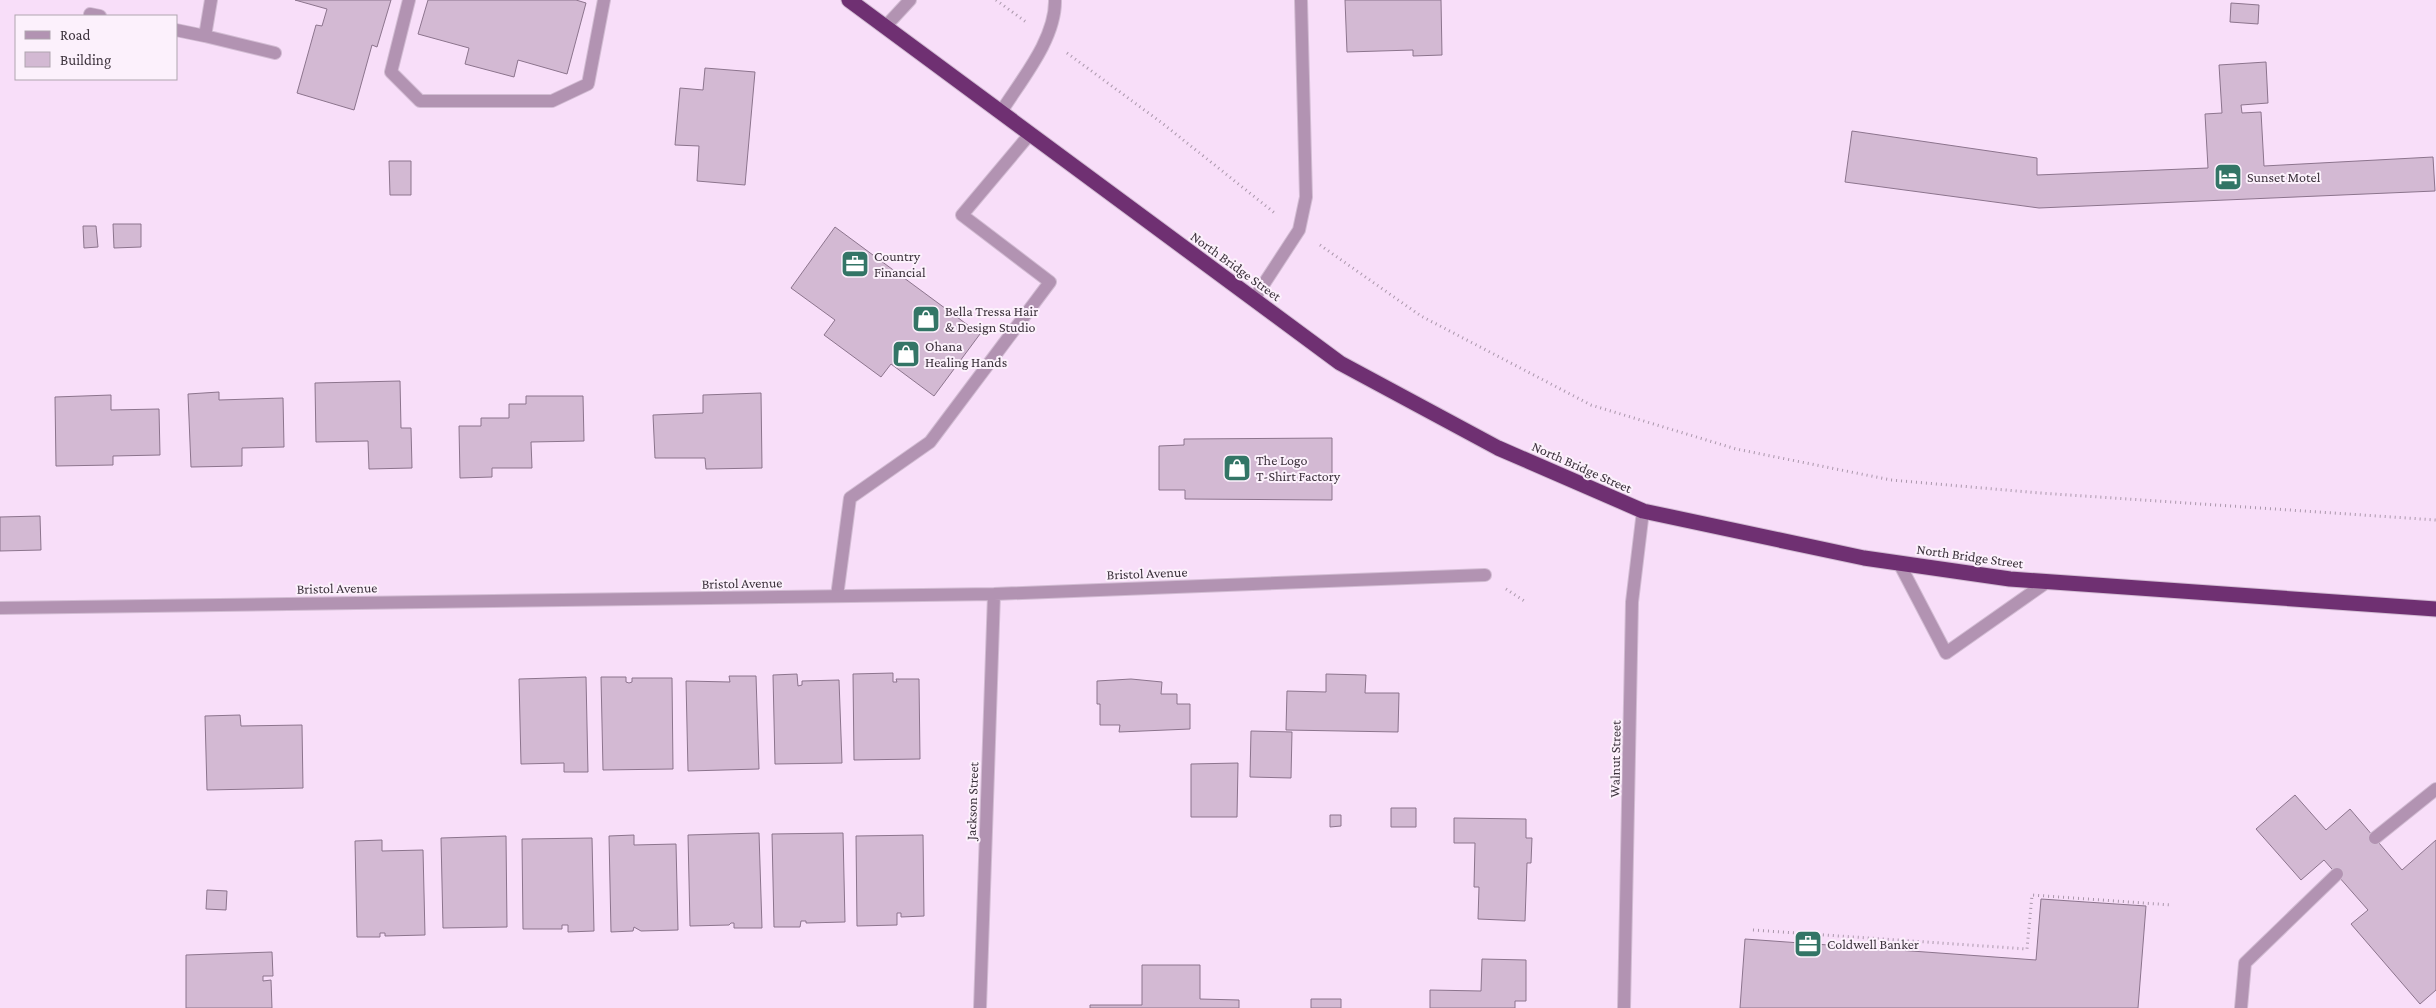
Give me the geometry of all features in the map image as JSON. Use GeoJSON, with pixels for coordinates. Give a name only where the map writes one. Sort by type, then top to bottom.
{"type":"FeatureCollection","features":[{"type":"Feature","properties":{"kind":"highway","name":"North Bridge Street"},"geometry":{"type":"LineString","coordinates":[[849,0],[1340,363],[1498,448],[1642,511],[1864,558],[2010,579],[2436,609]]}},
{"type":"Feature","properties":{"kind":"street"},"geometry":{"type":"LineString","coordinates":[[205,36],[211,0]]}},
{"type":"Feature","properties":{"kind":"street"},"geometry":{"type":"LineString","coordinates":[[409,0],[391,72],[420,102],[552,101],[588,84],[604,0]]}},
{"type":"Feature","properties":{"kind":"street"},"geometry":{"type":"LineString","coordinates":[[885,26],[910,0]]}},
{"type":"Feature","properties":{"kind":"street"},"geometry":{"type":"LineString","coordinates":[[1001,112],[1047,38],[1055,15],[1054,0]]}},
{"type":"Feature","properties":{"kind":"street"},"geometry":{"type":"LineString","coordinates":[[1254,299],[1299,230],[1306,197],[1301,0]]}},
{"type":"Feature","properties":{"kind":"street"},"geometry":{"type":"LineString","coordinates":[[178,30],[275,53]]}},
{"type":"Feature","properties":{"kind":"street"},"geometry":{"type":"LineString","coordinates":[[837,596],[850,498],[930,442],[1050,282],[962,215],[1030,134]]}},
{"type":"Feature","properties":{"kind":"street","name":"Walnut Street"},"geometry":{"type":"LineString","coordinates":[[1624,1008],[1632,602],[1642,511]]}},
{"type":"Feature","properties":{"kind":"street"},"geometry":{"type":"LineString","coordinates":[[1899,563],[1946,653],[2047,582]]}},
{"type":"Feature","properties":{"kind":"street","name":"Bristol Avenue"},"geometry":{"type":"LineString","coordinates":[[0,608],[994,594],[1485,575]]}},
{"type":"Feature","properties":{"kind":"street","name":"Jackson Street"},"geometry":{"type":"LineString","coordinates":[[980,1008],[994,594]]}},
{"type":"Feature","properties":{"kind":"street"},"geometry":{"type":"LineString","coordinates":[[2375,838],[2436,789]]}},
{"type":"Feature","properties":{"kind":"street"},"geometry":{"type":"LineString","coordinates":[[2241,1008],[2245,962],[2336,874]]}},
{"type":"Feature","properties":{"kind":"path"},"geometry":{"type":"LineString","coordinates":[[996,0],[1162,123],[1269,209],[1421,316],[1591,405],[1736,449],[1892,480],[2040,493],[2436,520]]}},
{"type":"Feature","properties":{"kind":"path"},"geometry":{"type":"LineString","coordinates":[[1753,930],[2027,949],[2032,895],[2171,905]]}},
{"type":"Feature","properties":{"kind":"path"},"geometry":{"type":"LineString","coordinates":[[1808,934],[1808,944]]}},
{"type":"Feature","properties":{"kind":"building"},"geometry":{"type":"Polygon","coordinates":[[[295,0],[391,0],[377,47],[372,45],[354,110],[297,93],[316,25],[322,26],[327,9],[295,0]]]}},
{"type":"Feature","properties":{"kind":"building"},"geometry":{"type":"Polygon","coordinates":[[[428,0],[576,0],[586,3],[567,74],[518,60],[514,77],[465,64],[469,48],[418,34],[428,0]]]}},
{"type":"Feature","properties":{"kind":"building"},"geometry":{"type":"Polygon","coordinates":[[[1345,0],[1441,0],[1442,55],[1413,56],[1413,50],[1347,52],[1345,0]]]}},
{"type":"Feature","properties":{"kind":"building"},"geometry":{"type":"Polygon","coordinates":[[[2231,3],[2259,5],[2258,24],[2230,22],[2231,3]]]}},
{"type":"Feature","properties":{"kind":"building"},"geometry":{"type":"Polygon","coordinates":[[[2266,62],[2268,103],[2241,105],[2242,113],[2261,112],[2264,166],[2433,157],[2435,191],[2039,208],[1845,182],[1852,131],[2037,158],[2037,175],[2208,168],[2205,114],[2222,113],[2219,65],[2266,62]]]}},
{"type":"Feature","properties":{"kind":"building"},"geometry":{"type":"Polygon","coordinates":[[[705,68],[755,72],[745,185],[697,181],[699,146],[675,145],[680,88],[703,90],[705,68]]]}},
{"type":"Feature","properties":{"kind":"building"},"geometry":{"type":"Polygon","coordinates":[[[389,161],[411,161],[411,195],[390,195],[389,161]]]}},
{"type":"Feature","properties":{"kind":"building"},"geometry":{"type":"Polygon","coordinates":[[[113,224],[141,224],[141,247],[114,248],[113,224]]]}},
{"type":"Feature","properties":{"kind":"building"},"geometry":{"type":"Polygon","coordinates":[[[83,226],[96,226],[98,247],[84,248],[83,226]]]}},
{"type":"Feature","properties":{"kind":"building"},"geometry":{"type":"Polygon","coordinates":[[[835,227],[980,334],[934,396],[891,364],[881,377],[824,335],[835,320],[791,288],[835,227]]]}},
{"type":"Feature","properties":{"kind":"building"},"geometry":{"type":"Polygon","coordinates":[[[400,381],[401,428],[411,428],[412,468],[369,469],[368,441],[316,442],[315,383],[400,381]]]}},
{"type":"Feature","properties":{"kind":"building"},"geometry":{"type":"Polygon","coordinates":[[[219,392],[219,400],[283,398],[284,447],[242,448],[242,466],[191,467],[188,394],[219,392]]]}},
{"type":"Feature","properties":{"kind":"building"},"geometry":{"type":"Polygon","coordinates":[[[761,393],[762,468],[706,469],[705,458],[655,458],[653,415],[703,413],[703,395],[761,393]]]}},
{"type":"Feature","properties":{"kind":"building"},"geometry":{"type":"Polygon","coordinates":[[[111,395],[111,410],[159,409],[160,455],[113,456],[113,465],[56,466],[55,397],[111,395]]]}},
{"type":"Feature","properties":{"kind":"building"},"geometry":{"type":"Polygon","coordinates":[[[526,396],[583,396],[584,441],[531,442],[532,468],[492,468],[492,477],[460,478],[459,426],[481,426],[481,418],[509,418],[509,404],[526,404],[526,396]]]}},
{"type":"Feature","properties":{"kind":"building"},"geometry":{"type":"Polygon","coordinates":[[[1332,438],[1332,500],[1185,499],[1185,490],[1159,490],[1159,446],[1184,445],[1184,439],[1332,438]]]}},
{"type":"Feature","properties":{"kind":"building"},"geometry":{"type":"Polygon","coordinates":[[[40,516],[41,550],[0,551],[0,517],[40,516]]]}},
{"type":"Feature","properties":{"kind":"building"},"geometry":{"type":"Polygon","coordinates":[[[893,673],[893,682],[897,682],[896,679],[919,679],[920,759],[854,760],[853,674],[893,673]]]}},
{"type":"Feature","properties":{"kind":"building"},"geometry":{"type":"Polygon","coordinates":[[[797,674],[798,686],[802,685],[802,681],[839,680],[842,763],[775,764],[773,675],[797,674]]]}},
{"type":"Feature","properties":{"kind":"building"},"geometry":{"type":"Polygon","coordinates":[[[1326,674],[1366,675],[1365,693],[1399,693],[1398,732],[1286,730],[1287,691],[1326,692],[1326,674]]]}},
{"type":"Feature","properties":{"kind":"building"},"geometry":{"type":"Polygon","coordinates":[[[729,676],[756,676],[759,769],[688,771],[686,681],[730,682],[729,676]]]}},
{"type":"Feature","properties":{"kind":"building"},"geometry":{"type":"Polygon","coordinates":[[[586,677],[588,772],[564,772],[564,763],[521,764],[519,679],[586,677]]]}},
{"type":"Feature","properties":{"kind":"building"},"geometry":{"type":"Polygon","coordinates":[[[601,677],[626,677],[626,682],[629,683],[632,682],[632,678],[672,678],[673,769],[603,770],[601,677]]]}},
{"type":"Feature","properties":{"kind":"building"},"geometry":{"type":"Polygon","coordinates":[[[1131,679],[1162,682],[1161,694],[1177,694],[1177,704],[1190,704],[1190,729],[1119,732],[1120,725],[1100,725],[1100,704],[1097,704],[1097,681],[1131,679]]]}},
{"type":"Feature","properties":{"kind":"building"},"geometry":{"type":"Polygon","coordinates":[[[240,715],[241,726],[302,725],[303,788],[207,790],[205,716],[240,715]]]}},
{"type":"Feature","properties":{"kind":"building"},"geometry":{"type":"Polygon","coordinates":[[[1251,731],[1292,732],[1291,778],[1250,777],[1251,731]]]}},
{"type":"Feature","properties":{"kind":"building"},"geometry":{"type":"Polygon","coordinates":[[[1238,763],[1237,817],[1191,817],[1191,764],[1238,763]]]}},
{"type":"Feature","properties":{"kind":"building"},"geometry":{"type":"Polygon","coordinates":[[[2295,795],[2326,830],[2350,809],[2402,870],[2436,840],[2436,990],[2420,1004],[2351,924],[2368,910],[2324,860],[2301,880],[2256,829],[2295,795]]]}},
{"type":"Feature","properties":{"kind":"building"},"geometry":{"type":"Polygon","coordinates":[[[1391,808],[1416,808],[1416,827],[1391,827],[1391,808]]]}},
{"type":"Feature","properties":{"kind":"building"},"geometry":{"type":"Polygon","coordinates":[[[1330,815],[1341,815],[1341,826],[1330,827],[1330,815]]]}},
{"type":"Feature","properties":{"kind":"building"},"geometry":{"type":"Polygon","coordinates":[[[1454,818],[1526,819],[1526,838],[1532,838],[1531,863],[1527,863],[1525,921],[1478,919],[1479,887],[1474,887],[1475,843],[1454,843],[1454,818]]]}},
{"type":"Feature","properties":{"kind":"building"},"geometry":{"type":"Polygon","coordinates":[[[759,833],[762,928],[734,928],[734,923],[729,925],[690,926],[688,835],[759,833]]]}},
{"type":"Feature","properties":{"kind":"building"},"geometry":{"type":"Polygon","coordinates":[[[843,833],[845,922],[806,923],[806,921],[801,921],[800,927],[774,927],[772,834],[843,833]]]}},
{"type":"Feature","properties":{"kind":"building"},"geometry":{"type":"Polygon","coordinates":[[[634,835],[634,845],[676,844],[678,930],[641,931],[634,927],[633,931],[611,932],[609,836],[634,835]]]}},
{"type":"Feature","properties":{"kind":"building"},"geometry":{"type":"Polygon","coordinates":[[[923,835],[924,916],[901,917],[901,913],[897,913],[897,925],[857,926],[856,836],[923,835]]]}},
{"type":"Feature","properties":{"kind":"building"},"geometry":{"type":"Polygon","coordinates":[[[506,836],[507,927],[443,928],[441,838],[506,836]]]}},
{"type":"Feature","properties":{"kind":"building"},"geometry":{"type":"Polygon","coordinates":[[[592,838],[594,931],[568,932],[568,925],[562,925],[562,929],[523,929],[522,839],[592,838]]]}},
{"type":"Feature","properties":{"kind":"building"},"geometry":{"type":"Polygon","coordinates":[[[382,840],[382,851],[423,850],[425,935],[385,936],[385,933],[380,933],[380,937],[357,937],[355,841],[382,840]]]}},
{"type":"Feature","properties":{"kind":"building"},"geometry":{"type":"Polygon","coordinates":[[[207,890],[227,891],[226,910],[206,909],[207,890]]]}},
{"type":"Feature","properties":{"kind":"building"},"geometry":{"type":"Polygon","coordinates":[[[2041,899],[2146,906],[2138,1008],[1740,1008],[1745,939],[2036,960],[2041,899]]]}},
{"type":"Feature","properties":{"kind":"building"},"geometry":{"type":"Polygon","coordinates":[[[272,952],[273,976],[263,976],[263,981],[271,980],[272,1008],[186,1008],[186,955],[272,952]]]}},
{"type":"Feature","properties":{"kind":"building"},"geometry":{"type":"Polygon","coordinates":[[[1482,959],[1526,960],[1526,1001],[1515,1001],[1515,1008],[1430,1008],[1430,990],[1481,991],[1482,959]]]}},
{"type":"Feature","properties":{"kind":"building"},"geometry":{"type":"Polygon","coordinates":[[[1142,965],[1200,965],[1200,999],[1239,1000],[1239,1008],[1090,1008],[1090,1005],[1142,1005],[1142,965]]]}},
{"type":"Feature","properties":{"kind":"building"},"geometry":{"type":"Polygon","coordinates":[[[1311,999],[1341,999],[1341,1008],[1311,1008],[1311,999]]]}},
{"type":"Feature","properties":{"kind":"place","name":"Sunset Motel"},"geometry":{"type":"Point","coordinates":[2228,177]}},
{"type":"Feature","properties":{"kind":"place","name":"Country Financial"},"geometry":{"type":"Point","coordinates":[855,264]}},
{"type":"Feature","properties":{"kind":"place","name":"Bella Tressa Hair & Design Studio"},"geometry":{"type":"Point","coordinates":[926,319]}},
{"type":"Feature","properties":{"kind":"place","name":"Ohana Healing Hands"},"geometry":{"type":"Point","coordinates":[906,354]}},
{"type":"Feature","properties":{"kind":"place","name":"The Logo T-Shirt Factory"},"geometry":{"type":"Point","coordinates":[1237,468]}},
{"type":"Feature","properties":{"kind":"place","name":"Coldwell Banker"},"geometry":{"type":"Point","coordinates":[1808,944]}}]}
